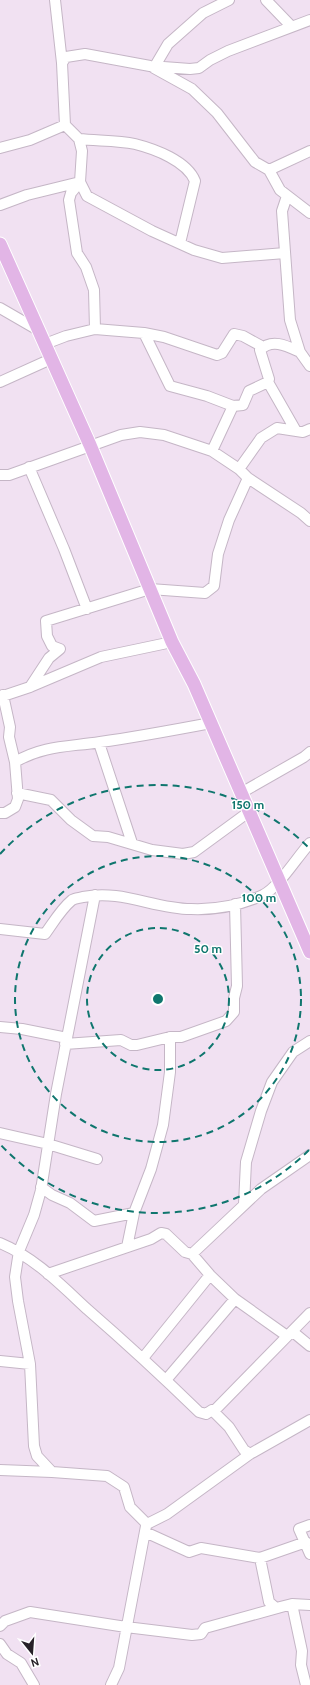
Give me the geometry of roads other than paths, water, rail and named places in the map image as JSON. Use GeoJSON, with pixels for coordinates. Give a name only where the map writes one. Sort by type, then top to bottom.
{"type":"FeatureCollection","features":[{"type":"Feature","properties":{"kind":"main road"},"geometry":{"type":"LineString","coordinates":[[0,244],[90,445],[172,642],[194,684],[310,952]]}},
{"type":"Feature","properties":{"kind":"street"},"geometry":{"type":"LineString","coordinates":[[55,0],[62,63],[65,125],[79,139],[82,151],[80,182],[87,196],[152,231],[180,244],[222,258],[285,253]]}},
{"type":"Feature","properties":{"kind":"street"},"geometry":{"type":"LineString","coordinates":[[152,66],[168,44],[203,13],[229,0]]}},
{"type":"Feature","properties":{"kind":"street"},"geometry":{"type":"LineString","coordinates":[[266,0],[291,26]]}},
{"type":"Feature","properties":{"kind":"street"},"geometry":{"type":"LineString","coordinates":[[62,63],[66,57],[85,54],[152,66],[190,70],[198,68],[228,51],[310,20]]}},
{"type":"Feature","properties":{"kind":"street"},"geometry":{"type":"LineString","coordinates":[[152,66],[192,89],[217,113],[255,162],[269,170],[280,190],[310,212]]}},
{"type":"Feature","properties":{"kind":"street"},"geometry":{"type":"LineString","coordinates":[[0,148],[30,140],[65,125]]}},
{"type":"Feature","properties":{"kind":"street"},"geometry":{"type":"LineString","coordinates":[[79,139],[134,144],[180,163],[192,174],[195,181],[180,244]]}},
{"type":"Feature","properties":{"kind":"street"},"geometry":{"type":"LineString","coordinates":[[269,170],[310,151]]}},
{"type":"Feature","properties":{"kind":"street"},"geometry":{"type":"LineString","coordinates":[[0,205],[27,195],[80,182]]}},
{"type":"Feature","properties":{"kind":"street"},"geometry":{"type":"LineString","coordinates":[[80,182],[71,193],[69,200],[78,253],[86,267],[94,290],[94,329]]}},
{"type":"Feature","properties":{"kind":"street"},"geometry":{"type":"LineString","coordinates":[[287,196],[282,212],[290,320],[300,352],[310,366]]}},
{"type":"Feature","properties":{"kind":"street"},"geometry":{"type":"LineString","coordinates":[[0,308],[38,330]]}},
{"type":"Feature","properties":{"kind":"street"},"geometry":{"type":"LineString","coordinates":[[45,344],[66,336],[94,329],[144,333],[164,337],[217,355],[222,353],[234,334],[243,336],[263,347]]}},
{"type":"Feature","properties":{"kind":"street"},"geometry":{"type":"LineString","coordinates":[[144,333],[170,386],[207,396],[233,406],[243,405],[249,391],[268,382]]}},
{"type":"Feature","properties":{"kind":"street"},"geometry":{"type":"LineString","coordinates":[[296,431],[268,382],[269,379],[260,350],[272,343],[285,345],[300,352]]}},
{"type":"Feature","properties":{"kind":"street"},"geometry":{"type":"LineString","coordinates":[[0,382],[52,359]]}},
{"type":"Feature","properties":{"kind":"street"},"geometry":{"type":"LineString","coordinates":[[212,450],[233,406]]}},
{"type":"Feature","properties":{"kind":"street"},"geometry":{"type":"LineString","coordinates":[[239,469],[261,438],[277,428],[303,432],[310,429]]}},
{"type":"Feature","properties":{"kind":"street"},"geometry":{"type":"LineString","coordinates":[[0,475],[9,475],[121,435],[140,432],[164,435],[212,450],[239,469],[248,478],[301,512],[310,521]]}},
{"type":"Feature","properties":{"kind":"street"},"geometry":{"type":"LineString","coordinates":[[29,467],[64,549],[87,609]]}},
{"type":"Feature","properties":{"kind":"street"},"geometry":{"type":"LineString","coordinates":[[30,687],[49,658],[60,649],[52,646],[47,636],[46,621],[150,588],[205,593],[214,586],[218,554],[229,520],[248,478]]}},
{"type":"Feature","properties":{"kind":"street"},"geometry":{"type":"LineString","coordinates":[[0,813],[5,813],[15,807],[18,799],[15,762],[9,737],[10,727],[2,696],[30,687],[101,657],[172,642]]}},
{"type":"Feature","properties":{"kind":"street"},"geometry":{"type":"LineString","coordinates":[[15,762],[30,754],[45,749],[99,743],[211,723]]}},
{"type":"Feature","properties":{"kind":"street"},"geometry":{"type":"LineString","coordinates":[[99,743],[132,843]]}},
{"type":"Feature","properties":{"kind":"street"},"geometry":{"type":"LineString","coordinates":[[241,793],[304,757],[310,752]]}},
{"type":"Feature","properties":{"kind":"street"},"geometry":{"type":"LineString","coordinates":[[18,792],[51,800],[71,820],[93,836],[108,837],[152,850],[183,854],[194,852],[250,811]]}},
{"type":"Feature","properties":{"kind":"street"},"geometry":{"type":"LineString","coordinates":[[0,929],[45,934],[73,899],[95,895],[120,895],[158,905],[191,910],[235,904],[264,894],[280,880],[310,843]]}},
{"type":"Feature","properties":{"kind":"street"},"geometry":{"type":"LineString","coordinates":[[52,1472],[37,1456],[34,1446],[30,1364],[17,1295],[15,1276],[19,1251],[34,1215],[41,1186],[66,1041],[95,895]]}},
{"type":"Feature","properties":{"kind":"street"},"geometry":{"type":"LineString","coordinates":[[0,1027],[22,1029],[66,1041],[122,1040],[131,1045],[137,1045],[170,1037],[181,1037],[226,1021],[234,1012],[234,998],[237,986],[235,904]]}},
{"type":"Feature","properties":{"kind":"street"},"geometry":{"type":"LineString","coordinates":[[127,1247],[134,1213],[151,1169],[163,1125],[170,1072],[170,1037]]}},
{"type":"Feature","properties":{"kind":"street"},"geometry":{"type":"LineString","coordinates":[[244,1204],[246,1162],[261,1111],[272,1082],[293,1052],[310,1040]]}},
{"type":"Feature","properties":{"kind":"street"},"geometry":{"type":"LineString","coordinates":[[0,1133],[48,1144],[97,1159]]}},
{"type":"Feature","properties":{"kind":"street"},"geometry":{"type":"LineString","coordinates":[[192,1254],[261,1189],[310,1155]]}},
{"type":"Feature","properties":{"kind":"street"},"geometry":{"type":"LineString","coordinates":[[245,1185],[261,1189]]}},
{"type":"Feature","properties":{"kind":"street"},"geometry":{"type":"LineString","coordinates":[[41,1186],[52,1195],[70,1202],[94,1221],[134,1213]]}},
{"type":"Feature","properties":{"kind":"street"},"geometry":{"type":"LineString","coordinates":[[48,1274],[151,1239],[162,1233],[166,1234],[185,1252],[192,1254],[210,1275],[235,1299],[310,1346]]}},
{"type":"Feature","properties":{"kind":"street"},"geometry":{"type":"LineString","coordinates":[[0,1243],[19,1251],[48,1274],[142,1358],[199,1412],[206,1414],[212,1410],[215,1410],[310,1313]]}},
{"type":"Feature","properties":{"kind":"street"},"geometry":{"type":"LineString","coordinates":[[142,1358],[210,1275]]}},
{"type":"Feature","properties":{"kind":"street"},"geometry":{"type":"LineString","coordinates":[[166,1380],[235,1299]]}},
{"type":"Feature","properties":{"kind":"street"},"geometry":{"type":"LineString","coordinates":[[0,1361],[30,1364]]}},
{"type":"Feature","properties":{"kind":"street"},"geometry":{"type":"LineString","coordinates":[[212,1410],[229,1427],[244,1450],[250,1454]]}},
{"type":"Feature","properties":{"kind":"street"},"geometry":{"type":"LineString","coordinates":[[111,1685],[119,1668],[146,1528],[250,1454],[310,1420]]}},
{"type":"Feature","properties":{"kind":"street"},"geometry":{"type":"LineString","coordinates":[[0,1470],[107,1476],[117,1481],[124,1487],[130,1507],[146,1528],[189,1552],[201,1548],[260,1558],[306,1542]]}},
{"type":"Feature","properties":{"kind":"street"},"geometry":{"type":"LineString","coordinates":[[310,1525],[299,1529],[310,1554]]}},
{"type":"Feature","properties":{"kind":"street"},"geometry":{"type":"LineString","coordinates":[[260,1558],[269,1602],[276,1608],[292,1604],[310,1605]]}},
{"type":"Feature","properties":{"kind":"street"},"geometry":{"type":"LineString","coordinates":[[0,1626],[5,1621],[30,1612],[126,1627],[192,1635],[201,1634],[205,1628],[292,1604]]}},
{"type":"Feature","properties":{"kind":"street"},"geometry":{"type":"LineString","coordinates":[[292,1604],[302,1651],[301,1665],[306,1685]]}},
{"type":"Feature","properties":{"kind":"street"},"geometry":{"type":"LineString","coordinates":[[0,1644],[4,1656],[21,1663],[34,1685]]}}]}
